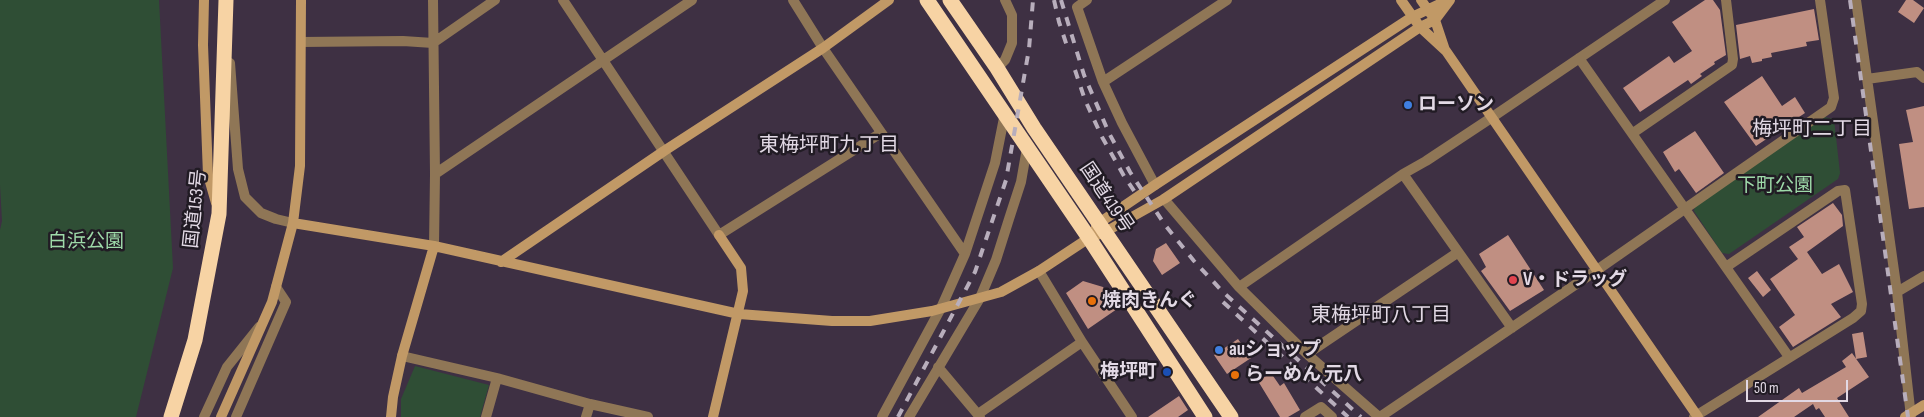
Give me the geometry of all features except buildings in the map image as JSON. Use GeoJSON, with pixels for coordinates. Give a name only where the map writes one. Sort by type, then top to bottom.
{"type":"FeatureCollection","features":[{"type":"Feature","properties":{"kind":"highway","name":"国道153号"},"geometry":{"type":"LineString","coordinates":[[171,417],[195,340],[219,214],[226,0]]}},
{"type":"Feature","properties":{"kind":"highway","name":"国道419号"},"geometry":{"type":"LineString","coordinates":[[927,0],[1089,238],[1205,417]]}},
{"type":"Feature","properties":{"kind":"highway","name":"国道419号"},"geometry":{"type":"LineString","coordinates":[[950,0],[997,68],[1034,128],[1231,417]]}},
{"type":"Feature","properties":{"kind":"street"},"geometry":{"type":"LineString","coordinates":[[204,0],[203,45],[208,175],[219,214]]}},
{"type":"Feature","properties":{"kind":"street"},"geometry":{"type":"LineString","coordinates":[[222,417],[272,302],[293,223],[300,166],[301,0]]}},
{"type":"Feature","properties":{"kind":"street"},"geometry":{"type":"LineString","coordinates":[[391,417],[393,397],[402,356],[434,246],[433,0]]}},
{"type":"Feature","properties":{"kind":"street"},"geometry":{"type":"LineString","coordinates":[[302,42],[403,41],[433,43],[495,0]]}},
{"type":"Feature","properties":{"kind":"street"},"geometry":{"type":"LineString","coordinates":[[563,0],[740,268],[743,291],[739,314],[713,417]]}},
{"type":"Feature","properties":{"kind":"street"},"geometry":{"type":"LineString","coordinates":[[435,174],[602,59],[692,0]]}},
{"type":"Feature","properties":{"kind":"street"},"geometry":{"type":"LineString","coordinates":[[793,0],[823,48],[965,254]]}},
{"type":"Feature","properties":{"kind":"street"},"geometry":{"type":"LineString","coordinates":[[501,262],[664,151],[823,48],[889,0]]}},
{"type":"Feature","properties":{"kind":"street"},"geometry":{"type":"LineString","coordinates":[[997,68],[1006,60],[1012,42],[1012,15],[1005,0]]}},
{"type":"Feature","properties":{"kind":"street"},"geometry":{"type":"LineString","coordinates":[[1087,0],[1077,7],[1104,82],[1122,123],[1155,185]]}},
{"type":"Feature","properties":{"kind":"street"},"geometry":{"type":"LineString","coordinates":[[1401,0],[1420,27],[1446,51],[1696,416],[1853,318],[1861,311],[1862,304],[1845,190],[1838,191],[1726,267]]}},
{"type":"Feature","properties":{"kind":"street"},"geometry":{"type":"LineString","coordinates":[[1421,0],[1435,20],[1446,51]]}},
{"type":"Feature","properties":{"kind":"street"},"geometry":{"type":"LineString","coordinates":[[226,34],[238,169],[245,197],[261,213],[293,223],[434,246],[739,314],[832,321],[870,321],[941,308],[1001,292],[1039,271],[1089,238],[1155,185],[1412,17],[1449,0]]}},
{"type":"Feature","properties":{"kind":"street"},"geometry":{"type":"LineString","coordinates":[[1102,228],[1164,199],[1420,27],[1435,20],[1449,0]]}},
{"type":"Feature","properties":{"kind":"street"},"geometry":{"type":"LineString","coordinates":[[1239,287],[1403,174],[1491,118],[1665,0]]}},
{"type":"Feature","properties":{"kind":"street"},"geometry":{"type":"LineString","coordinates":[[1633,133],[1732,65],[1733,59],[1726,0]]}},
{"type":"Feature","properties":{"kind":"street"},"geometry":{"type":"LineString","coordinates":[[1164,199],[1239,287],[1307,354],[1379,417],[1597,270],[1831,107],[1834,98],[1820,0]]}},
{"type":"Feature","properties":{"kind":"street"},"geometry":{"type":"LineString","coordinates":[[1856,0],[1897,292],[1909,416]]}},
{"type":"Feature","properties":{"kind":"street"},"geometry":{"type":"LineString","coordinates":[[1104,82],[1220,2]]}},
{"type":"Feature","properties":{"kind":"street"},"geometry":{"type":"LineString","coordinates":[[1579,58],[1789,357]]}},
{"type":"Feature","properties":{"kind":"street"},"geometry":{"type":"LineString","coordinates":[[1867,79],[1916,72],[1924,78]]}},
{"type":"Feature","properties":{"kind":"street"},"geometry":{"type":"LineString","coordinates":[[882,417],[941,308],[965,254],[995,163],[1005,113]]}},
{"type":"Feature","properties":{"kind":"street"},"geometry":{"type":"LineString","coordinates":[[719,235],[881,133]]}},
{"type":"Feature","properties":{"kind":"street"},"geometry":{"type":"LineString","coordinates":[[909,417],[980,298],[996,260],[1009,219],[1020,182],[1027,148]]}},
{"type":"Feature","properties":{"kind":"street"},"geometry":{"type":"LineString","coordinates":[[1403,174],[1457,253],[1512,328]]}},
{"type":"Feature","properties":{"kind":"street"},"geometry":{"type":"LineString","coordinates":[[1307,354],[1457,253]]}},
{"type":"Feature","properties":{"kind":"street"},"geometry":{"type":"LineString","coordinates":[[1039,271],[1131,417]]}},
{"type":"Feature","properties":{"kind":"street"},"geometry":{"type":"LineString","coordinates":[[1897,292],[1924,276]]}},
{"type":"Feature","properties":{"kind":"street"},"geometry":{"type":"LineString","coordinates":[[236,417],[286,302],[276,287]]}},
{"type":"Feature","properties":{"kind":"street"},"geometry":{"type":"LineString","coordinates":[[204,417],[227,367],[262,323]]}},
{"type":"Feature","properties":{"kind":"street"},"geometry":{"type":"LineString","coordinates":[[938,368],[979,416],[1082,342]]}},
{"type":"Feature","properties":{"kind":"street"},"geometry":{"type":"LineString","coordinates":[[402,356],[497,378],[590,404],[648,417]]}},
{"type":"Feature","properties":{"kind":"street"},"geometry":{"type":"LineString","coordinates":[[486,417],[497,378]]}},
{"type":"Feature","properties":{"kind":"street"},"geometry":{"type":"LineString","coordinates":[[586,417],[590,404]]}},
{"type":"Feature","properties":{"kind":"street"},"geometry":{"type":"LineString","coordinates":[[1909,416],[1924,405]]}},
{"type":"Feature","properties":{"kind":"street"},"geometry":{"type":"LineString","coordinates":[[1305,417],[1321,407],[1332,417]]}},
{"type":"Feature","properties":{"kind":"green space","name":"白浜公園"},"geometry":{"type":"Polygon","coordinates":[[[0,0],[159,0],[173,268],[136,417],[0,417],[0,230],[2,221],[0,185],[0,0]]]}},
{"type":"Feature","properties":{"kind":"green space","name":"下町公園"},"geometry":{"type":"Polygon","coordinates":[[[1824,117],[1834,119],[1840,173],[1838,179],[1729,254],[1722,253],[1694,211],[1695,205],[1824,117]]]}},
{"type":"Feature","properties":{"kind":"green space"},"geometry":{"type":"Polygon","coordinates":[[[415,366],[489,385],[480,417],[401,417],[401,399],[415,366]]]}},
{"type":"Feature","properties":{"kind":"railway"},"geometry":{"type":"LineString","coordinates":[[898,417],[975,272],[1006,180],[1029,49],[1033,0]]}},
{"type":"Feature","properties":{"kind":"railway"},"geometry":{"type":"LineString","coordinates":[[1054,0],[1068,49]]}},
{"type":"Feature","properties":{"kind":"railway"},"geometry":{"type":"LineString","coordinates":[[1061,0],[1084,75],[1109,133],[1130,172],[1165,225],[1194,261],[1223,292],[1361,417]]}},
{"type":"Feature","properties":{"kind":"railway"},"geometry":{"type":"LineString","coordinates":[[1850,0],[1908,417]]}},
{"type":"Feature","properties":{"kind":"railway"},"geometry":{"type":"LineString","coordinates":[[1075,70],[1085,100],[1102,137],[1137,195]]}},
{"type":"Feature","properties":{"kind":"railway"},"geometry":{"type":"LineString","coordinates":[[1223,302],[1348,417]]}},
{"type":"Feature","properties":{"kind":"place","name":"ローソン"},"geometry":{"type":"Point","coordinates":[1408,105]}},
{"type":"Feature","properties":{"kind":"place","name":"V・ドラッグ"},"geometry":{"type":"Point","coordinates":[1513,280]}},
{"type":"Feature","properties":{"kind":"place","name":"焼肉きんぐ"},"geometry":{"type":"Point","coordinates":[1092,301]}},
{"type":"Feature","properties":{"kind":"place","name":"auショップ"},"geometry":{"type":"Point","coordinates":[1219,350]}},
{"type":"Feature","properties":{"kind":"place","name":"梅坪町"},"geometry":{"type":"Point","coordinates":[1167,372]}},
{"type":"Feature","properties":{"kind":"place","name":"らーめん 元八"},"geometry":{"type":"Point","coordinates":[1235,375]}},
{"type":"Feature","properties":{"kind":"district","name":"梅坪町二丁目"},"geometry":{"type":"Point","coordinates":[1812,130]}},
{"type":"Feature","properties":{"kind":"district","name":"東梅坪町九丁目"},"geometry":{"type":"Point","coordinates":[829,146]}},
{"type":"Feature","properties":{"kind":"district","name":"東梅坪町八丁目"},"geometry":{"type":"Point","coordinates":[1381,316]}}]}
